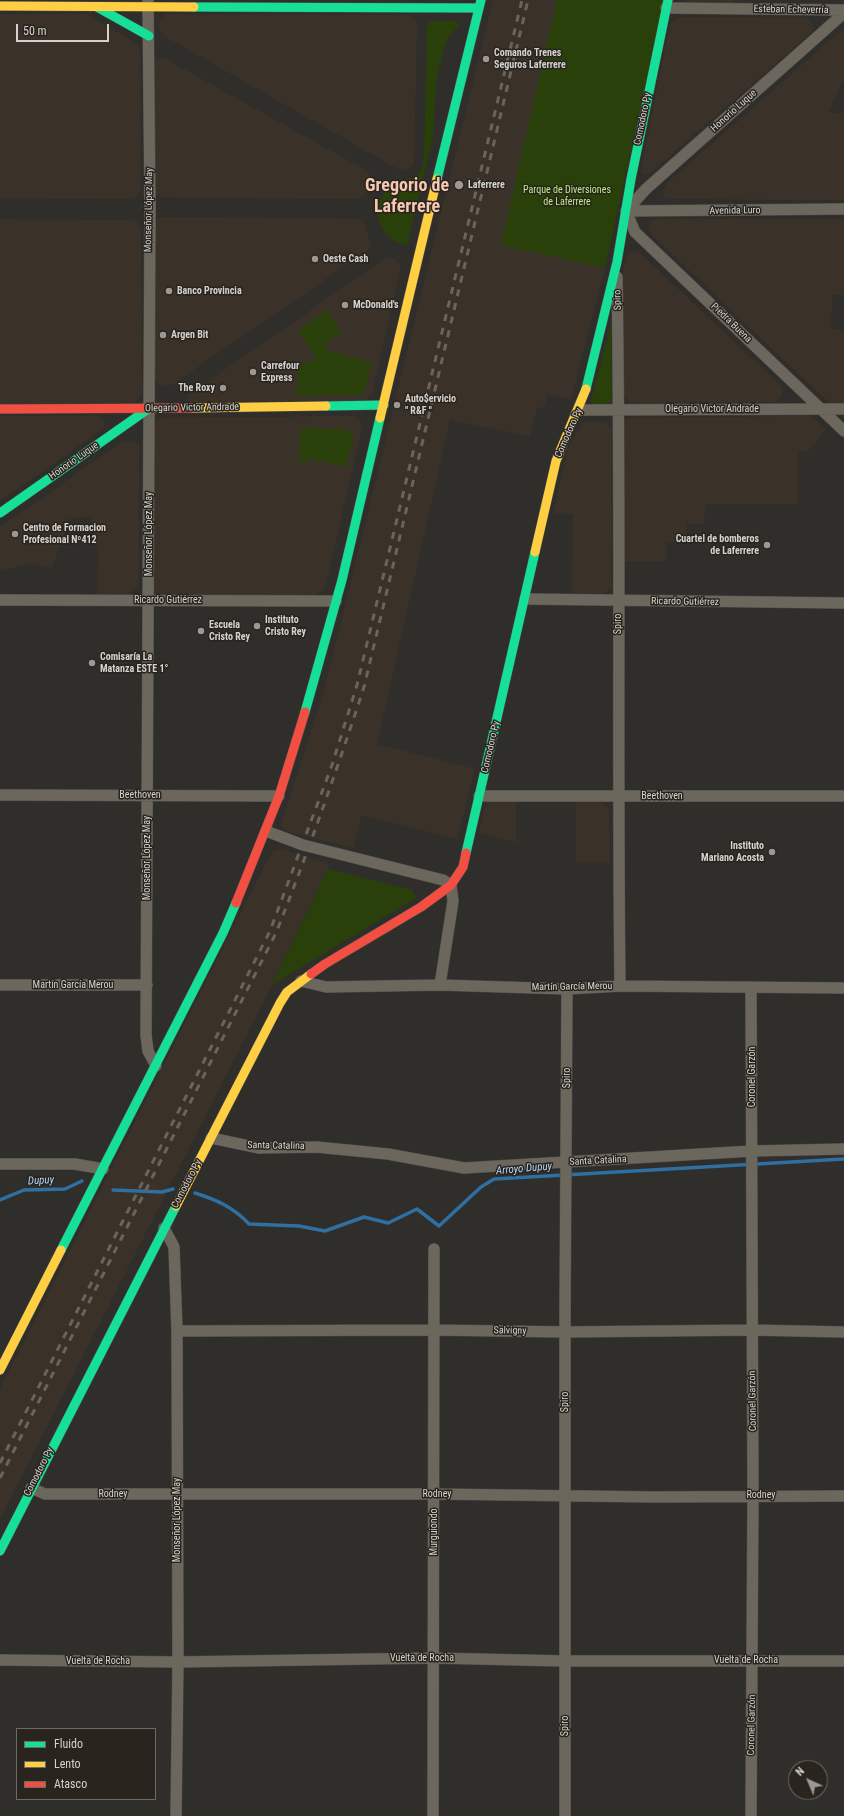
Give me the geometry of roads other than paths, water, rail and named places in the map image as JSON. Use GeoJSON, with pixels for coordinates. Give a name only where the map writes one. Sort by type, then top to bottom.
{"type":"FeatureCollection","features":[{"type":"Feature","properties":{"kind":"main road"},"geometry":{"type":"LineString","coordinates":[[83,0],[149,36]]}},
{"type":"Feature","properties":{"kind":"main road"},"geometry":{"type":"LineString","coordinates":[[0,6],[95,6],[148,3],[480,4],[460,81],[384,405],[336,601],[310,700],[279,796],[266,831],[223,933],[103,1169],[4,1353],[0,1370]]}},
{"type":"Feature","properties":{"kind":"main road","name":"Comodoro Py"},"geometry":{"type":"LineString","coordinates":[[0,1550],[164,1228],[287,992],[325,964],[421,907],[451,886],[463,867],[556,461],[579,410],[617,262],[620,237],[634,164],[667,4]]}},
{"type":"Feature","properties":{"kind":"main road","name":"Olegario Victor Andrade"},"geometry":{"type":"LineString","coordinates":[[0,409],[148,409],[384,405]]}},
{"type":"Feature","properties":{"kind":"main road","name":"Honorio Luque"},"geometry":{"type":"LineString","coordinates":[[0,513],[148,409]]}},
{"type":"Feature","properties":{"kind":"street","name":"Monseñor López May"},"geometry":{"type":"LineString","coordinates":[[148,3],[149,600],[146,1035],[148,1051],[156,1066]]}},
{"type":"Feature","properties":{"kind":"street","name":"Esteban Echeverría"},"geometry":{"type":"LineString","coordinates":[[667,4],[844,10]]}},
{"type":"Feature","properties":{"kind":"street","name":"Honorio Luque"},"geometry":{"type":"LineString","coordinates":[[626,211],[646,189],[844,14]]}},
{"type":"Feature","properties":{"kind":"street","name":"Avenida Luro"},"geometry":{"type":"LineString","coordinates":[[626,211],[844,209]]}},
{"type":"Feature","properties":{"kind":"street","name":"Piedra Buena"},"geometry":{"type":"LineString","coordinates":[[626,211],[635,232],[844,431]]}},
{"type":"Feature","properties":{"kind":"street","name":"Spiro"},"geometry":{"type":"LineString","coordinates":[[617,262],[619,409],[618,796],[620,986]]}},
{"type":"Feature","properties":{"kind":"street","name":"Olegario Victor Andrade"},"geometry":{"type":"LineString","coordinates":[[579,410],[844,409]]}},
{"type":"Feature","properties":{"kind":"street","name":"Ricardo Gutiérrez"},"geometry":{"type":"LineString","coordinates":[[525,598],[618,601],[844,603]]}},
{"type":"Feature","properties":{"kind":"street","name":"Ricardo Gutiérrez"},"geometry":{"type":"LineString","coordinates":[[0,600],[336,601]]}},
{"type":"Feature","properties":{"kind":"street","name":"Beethoven"},"geometry":{"type":"LineString","coordinates":[[0,795],[279,796]]}},
{"type":"Feature","properties":{"kind":"street","name":"Beethoven"},"geometry":{"type":"LineString","coordinates":[[479,796],[844,796]]}},
{"type":"Feature","properties":{"kind":"street"},"geometry":{"type":"LineString","coordinates":[[266,831],[303,845],[443,880],[451,886],[452,900],[440,985]]}},
{"type":"Feature","properties":{"kind":"street","name":"Martín García Merou"},"geometry":{"type":"LineString","coordinates":[[301,981],[326,987],[440,985],[567,989],[620,986],[844,988]]}},
{"type":"Feature","properties":{"kind":"street","name":"Martín García Merou"},"geometry":{"type":"LineString","coordinates":[[0,985],[147,985]]}},
{"type":"Feature","properties":{"kind":"street","name":"Coronel Garzón"},"geometry":{"type":"LineString","coordinates":[[751,987],[753,1495],[751,1816]]}},
{"type":"Feature","properties":{"kind":"street","name":"Spiro"},"geometry":{"type":"LineString","coordinates":[[565,1816],[567,989]]}},
{"type":"Feature","properties":{"kind":"street","name":"Santa Catalina"},"geometry":{"type":"LineString","coordinates":[[211,1138],[259,1148],[316,1147],[388,1154],[464,1168],[567,1166],[751,1153],[844,1149]]}},
{"type":"Feature","properties":{"kind":"street"},"geometry":{"type":"LineString","coordinates":[[0,1164],[74,1164],[103,1169]]}},
{"type":"Feature","properties":{"kind":"street","name":"Monseñor López May"},"geometry":{"type":"LineString","coordinates":[[164,1228],[174,1247],[177,1331],[178,1662],[176,1816]]}},
{"type":"Feature","properties":{"kind":"street","name":"Murguiondo"},"geometry":{"type":"LineString","coordinates":[[433,1816],[434,1249]]}},
{"type":"Feature","properties":{"kind":"street","name":"Salvigny"},"geometry":{"type":"LineString","coordinates":[[177,1331],[434,1330],[565,1332],[752,1330],[844,1332]]}},
{"type":"Feature","properties":{"kind":"street","name":"Rodney"},"geometry":{"type":"LineString","coordinates":[[31,1488],[45,1494],[434,1494],[655,1497],[753,1495],[844,1496]]}},
{"type":"Feature","properties":{"kind":"street","name":"Vuelta de Rocha"},"geometry":{"type":"LineString","coordinates":[[0,1660],[178,1662],[434,1658],[565,1661],[844,1661]]}},
{"type":"Feature","properties":{"kind":"waterway","name":"Arroyo Dupuy"},"geometry":{"type":"LineString","coordinates":[[195,1193],[210,1198],[231,1209],[249,1224],[299,1226],[325,1231],[364,1217],[388,1223],[417,1209],[439,1226],[481,1187],[494,1179],[844,1159]]}},
{"type":"Feature","properties":{"kind":"waterway","name":"Dupuy"},"geometry":{"type":"LineString","coordinates":[[0,1200],[24,1190],[65,1189],[82,1181]]}},
{"type":"Feature","properties":{"kind":"waterway","name":"Arroyo Dupuy"},"geometry":{"type":"LineString","coordinates":[[113,1190],[162,1192],[173,1189]]}},
{"type":"Feature","properties":{"kind":"railway"},"geometry":{"type":"LineString","coordinates":[[0,1463],[270,931],[332,765],[357,685],[522,0]]}},
{"type":"Feature","properties":{"kind":"railway"},"geometry":{"type":"LineString","coordinates":[[0,1478],[276,933],[322,811],[364,687],[528,0]]}},
{"type":"Feature","properties":{"kind":"place","name":"Comando Trenes Seguros Laferrere"},"geometry":{"type":"Point","coordinates":[486,59]}},
{"type":"Feature","properties":{"kind":"place","name":"Laferrere"},"geometry":{"type":"Point","coordinates":[459,185]}},
{"type":"Feature","properties":{"kind":"place","name":"Oeste Cash"},"geometry":{"type":"Point","coordinates":[315,259]}},
{"type":"Feature","properties":{"kind":"place","name":"Banco Provincia"},"geometry":{"type":"Point","coordinates":[169,291]}},
{"type":"Feature","properties":{"kind":"place","name":"McDonald's"},"geometry":{"type":"Point","coordinates":[345,305]}},
{"type":"Feature","properties":{"kind":"place","name":"Argen Bit"},"geometry":{"type":"Point","coordinates":[163,335]}},
{"type":"Feature","properties":{"kind":"place","name":"Carrefour Express"},"geometry":{"type":"Point","coordinates":[253,372]}},
{"type":"Feature","properties":{"kind":"place","name":"The Roxy"},"geometry":{"type":"Point","coordinates":[223,388]}},
{"type":"Feature","properties":{"kind":"place","name":"Auto$ervicio '' R&F ''"},"geometry":{"type":"Point","coordinates":[397,405]}},
{"type":"Feature","properties":{"kind":"place","name":"Centro de Formacion Profesional Nº412"},"geometry":{"type":"Point","coordinates":[15,534]}},
{"type":"Feature","properties":{"kind":"place","name":"Cuartel de bomberos de Laferrere"},"geometry":{"type":"Point","coordinates":[767,545]}},
{"type":"Feature","properties":{"kind":"place","name":"Instituto Cristo Rey"},"geometry":{"type":"Point","coordinates":[257,626]}},
{"type":"Feature","properties":{"kind":"place","name":"Escuela Cristo Rey"},"geometry":{"type":"Point","coordinates":[201,631]}},
{"type":"Feature","properties":{"kind":"place","name":"Comisaría La Matanza ESTE 1°"},"geometry":{"type":"Point","coordinates":[92,663]}},
{"type":"Feature","properties":{"kind":"place","name":"Instituto Mariano Acosta"},"geometry":{"type":"Point","coordinates":[772,852]}},
{"type":"Feature","properties":{"kind":"district","name":"Gregorio de Laferrere"},"geometry":{"type":"Point","coordinates":[407,196]}},
{"type":"Feature","properties":{"kind":"park label","name":"Parque de Diversiones de Laferrere"},"geometry":{"type":"Point","coordinates":[567,196]}}]}
